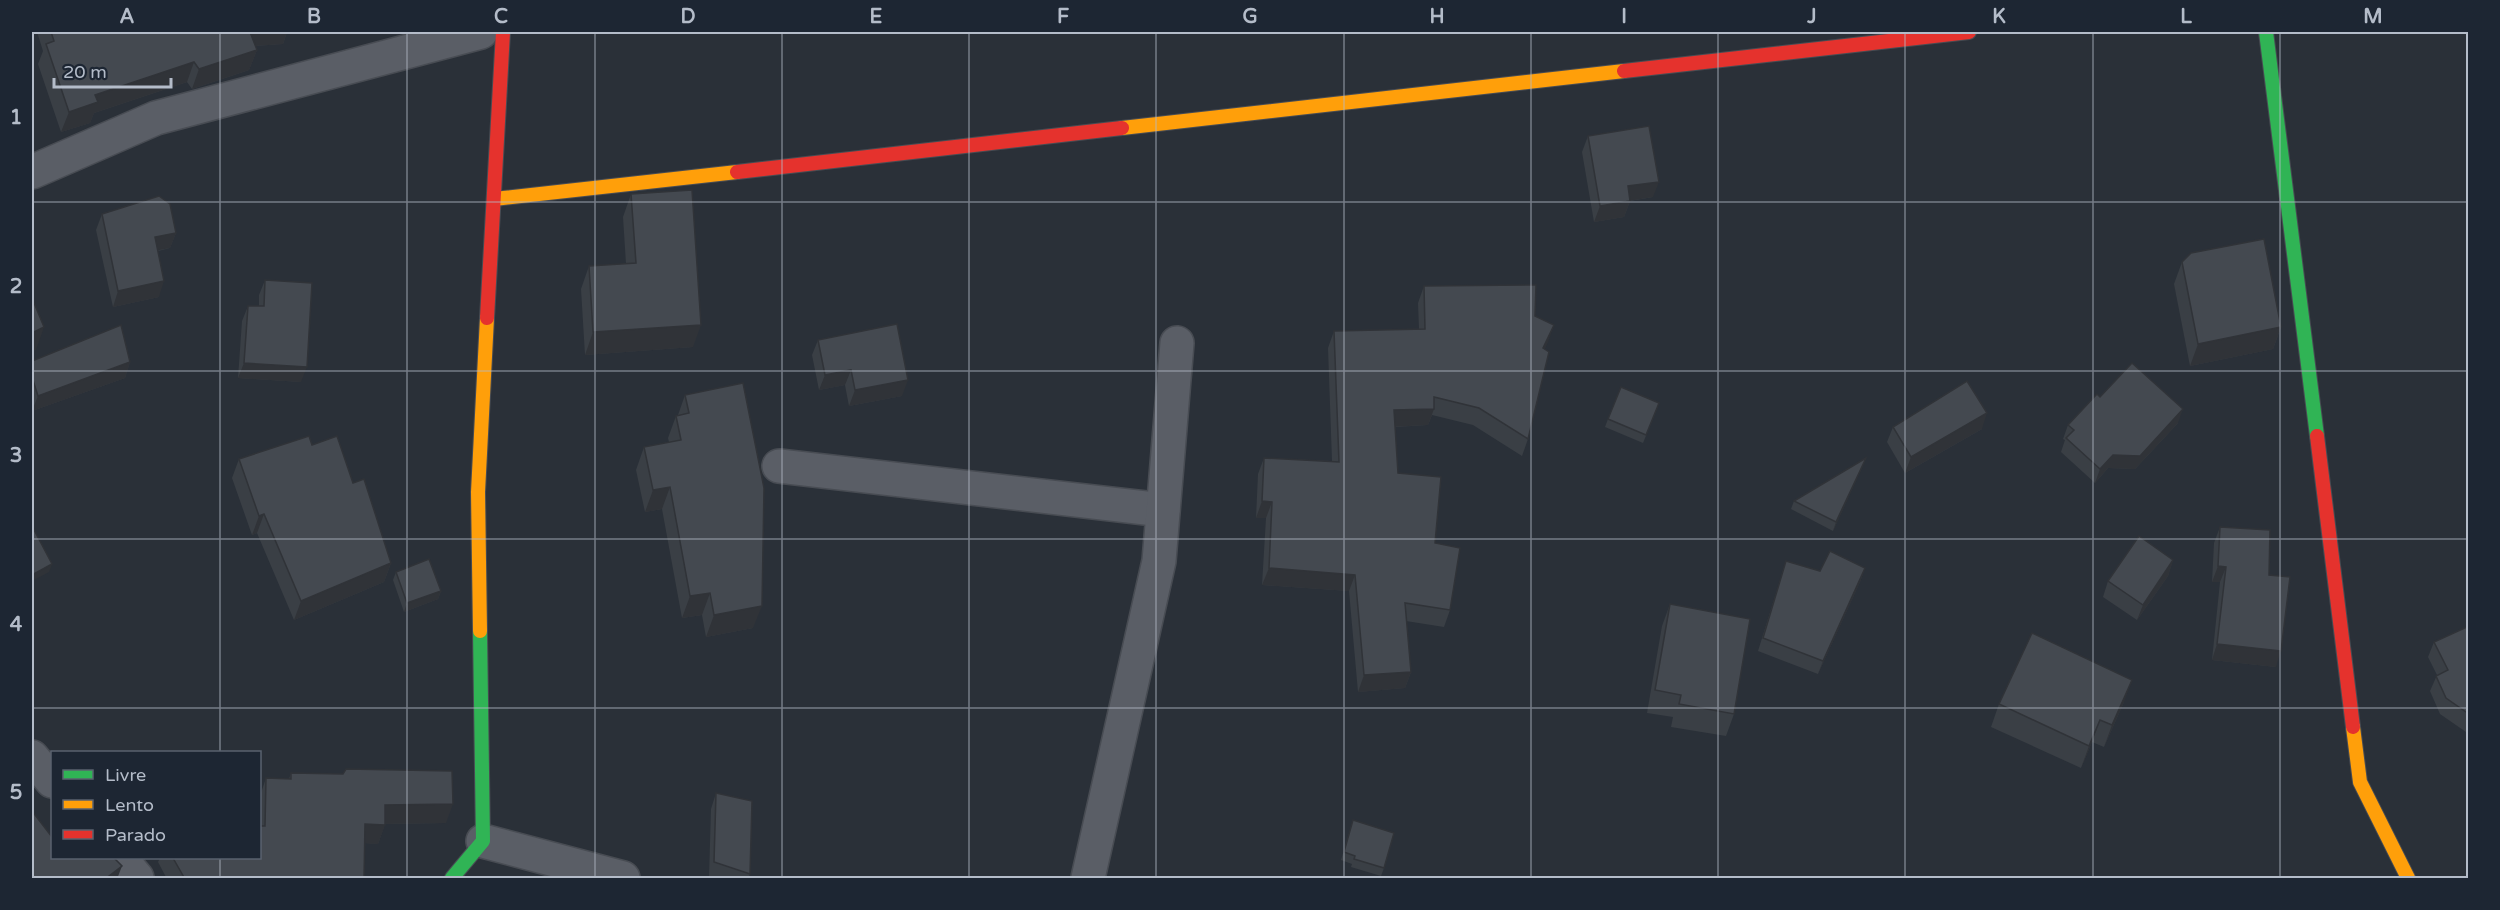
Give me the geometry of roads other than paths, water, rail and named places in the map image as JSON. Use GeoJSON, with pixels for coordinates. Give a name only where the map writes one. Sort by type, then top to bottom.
{"type":"FeatureCollection","features":[{"type":"Feature","properties":{"kind":"street"},"geometry":{"type":"LineString","coordinates":[[32,172],[156,118],[481,32]]}},
{"type":"Feature","properties":{"kind":"street"},"geometry":{"type":"LineString","coordinates":[[452,879],[483,841],[478,492],[503,32]]}},
{"type":"Feature","properties":{"kind":"street"},"geometry":{"type":"LineString","coordinates":[[494,199],[1969,32]]}},
{"type":"Feature","properties":{"kind":"street"},"geometry":{"type":"LineString","coordinates":[[2265,32],[2360,782],[2408,879]]}},
{"type":"Feature","properties":{"kind":"street"},"geometry":{"type":"LineString","coordinates":[[1088,879],[1159,561],[1177,343]]}},
{"type":"Feature","properties":{"kind":"street"},"geometry":{"type":"LineString","coordinates":[[779,466],[1163,510]]}},
{"type":"Feature","properties":{"kind":"street"},"geometry":{"type":"LineString","coordinates":[[32,758],[51,780]]}},
{"type":"Feature","properties":{"kind":"street"},"geometry":{"type":"LineString","coordinates":[[483,841],[623,879]]}},
{"type":"Feature","properties":{"kind":"street"},"geometry":{"type":"LineString","coordinates":[[121,859],[137,879]]}}]}
